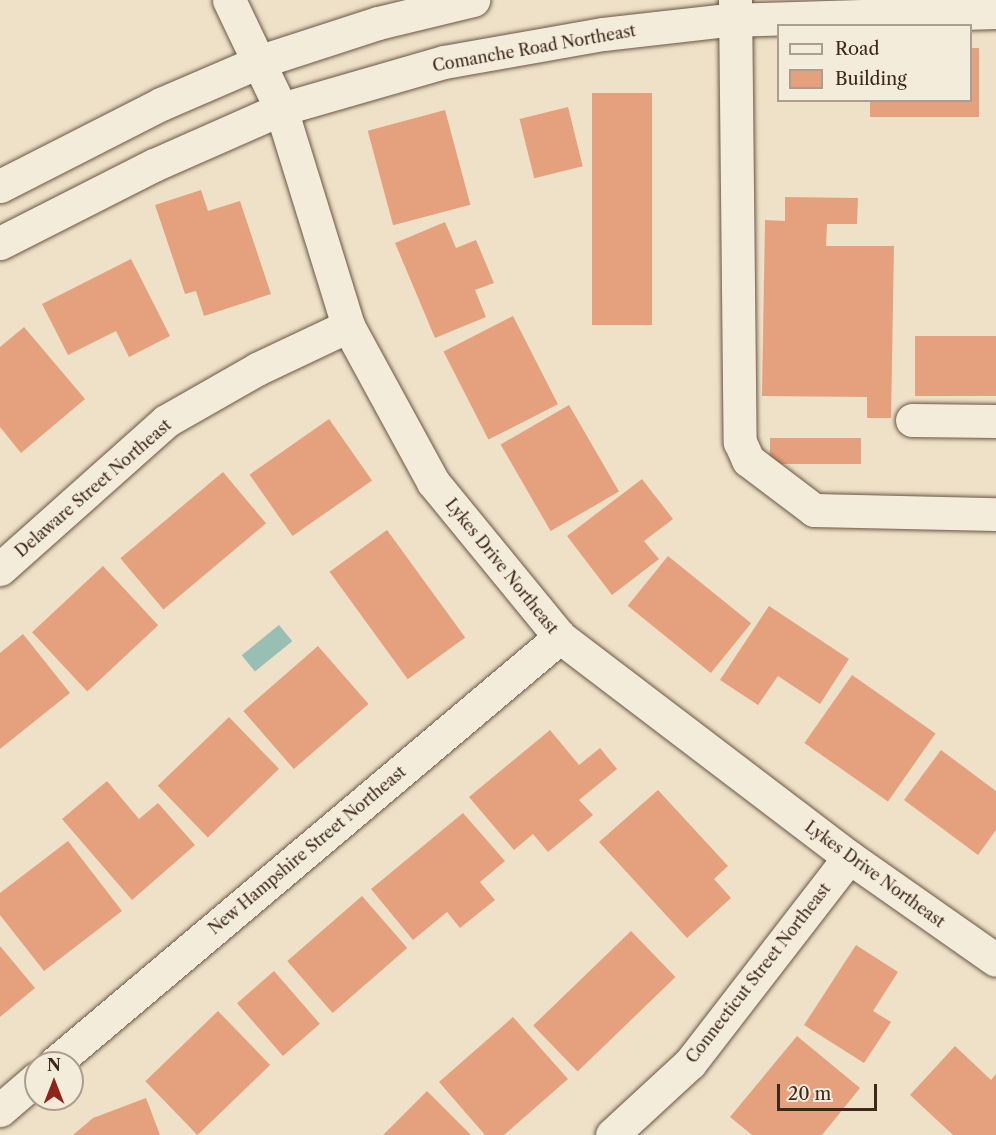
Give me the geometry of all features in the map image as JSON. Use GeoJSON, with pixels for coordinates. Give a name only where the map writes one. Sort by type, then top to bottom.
{"type":"FeatureCollection","features":[{"type":"Feature","properties":{"kind":"street","name":"Lykes Drive Northeast"},"geometry":{"type":"LineString","coordinates":[[229,0],[261,61],[281,109],[348,326],[433,482],[560,637],[849,857],[996,960]]}},
{"type":"Feature","properties":{"kind":"street"},"geometry":{"type":"LineString","coordinates":[[0,186],[161,104],[261,61],[378,23],[473,0]]}},
{"type":"Feature","properties":{"kind":"street","name":"Comanche Road Northeast"},"geometry":{"type":"LineString","coordinates":[[0,243],[154,165],[281,109],[444,62],[735,9],[905,6],[996,12]]}},
{"type":"Feature","properties":{"kind":"street"},"geometry":{"type":"LineString","coordinates":[[735,9],[740,442],[748,460],[814,510],[996,514]]}},
{"type":"Feature","properties":{"kind":"street","name":"Delaware Street Northeast"},"geometry":{"type":"LineString","coordinates":[[0,569],[166,421],[257,369],[348,326]]}},
{"type":"Feature","properties":{"kind":"street"},"geometry":{"type":"LineString","coordinates":[[912,420],[996,421]]}},
{"type":"Feature","properties":{"kind":"street","name":"New Hampshire Street Northeast"},"geometry":{"type":"LineString","coordinates":[[69,1051],[560,637]]}},
{"type":"Feature","properties":{"kind":"street","name":"Connecticut Street Northeast"},"geometry":{"type":"LineString","coordinates":[[612,1135],[690,1063],[849,857]]}},
{"type":"Feature","properties":{"kind":"street"},"geometry":{"type":"LineString","coordinates":[[0,1110],[24,1089]]}},
{"type":"Feature","properties":{"kind":"water"},"geometry":{"type":"Polygon","coordinates":[[[279,625],[292,641],[255,672],[242,655],[279,625]]]}},
{"type":"Feature","properties":{"kind":"building"},"geometry":{"type":"Polygon","coordinates":[[[972,48],[979,48],[979,117],[870,117],[870,102],[972,102],[972,48]]]}},
{"type":"Feature","properties":{"kind":"building"},"geometry":{"type":"Polygon","coordinates":[[[592,93],[652,93],[652,325],[592,325],[592,93]]]}},
{"type":"Feature","properties":{"kind":"building"},"geometry":{"type":"Polygon","coordinates":[[[568,107],[583,166],[534,178],[519,119],[568,107]]]}},
{"type":"Feature","properties":{"kind":"building"},"geometry":{"type":"Polygon","coordinates":[[[445,110],[470,205],[393,225],[368,131],[445,110]]]}},
{"type":"Feature","properties":{"kind":"building"},"geometry":{"type":"Polygon","coordinates":[[[201,190],[208,211],[240,201],[271,294],[204,316],[196,291],[185,294],[155,205],[201,190]]]}},
{"type":"Feature","properties":{"kind":"building"},"geometry":{"type":"Polygon","coordinates":[[[785,197],[858,198],[857,224],[827,224],[826,246],[894,246],[891,418],[867,418],[867,397],[762,396],[765,220],[785,221],[785,197]]]}},
{"type":"Feature","properties":{"kind":"building"},"geometry":{"type":"Polygon","coordinates":[[[445,222],[456,248],[476,240],[494,283],[475,290],[486,317],[435,338],[395,243],[445,222]]]}},
{"type":"Feature","properties":{"kind":"building"},"geometry":{"type":"Polygon","coordinates":[[[131,259],[170,336],[129,357],[116,331],[68,355],[42,304],[131,259]]]}},
{"type":"Feature","properties":{"kind":"building"},"geometry":{"type":"Polygon","coordinates":[[[513,316],[558,404],[488,440],[444,351],[513,316]]]}},
{"type":"Feature","properties":{"kind":"building"},"geometry":{"type":"Polygon","coordinates":[[[24,327],[85,399],[21,453],[0,427],[0,347],[24,327]]]}},
{"type":"Feature","properties":{"kind":"building"},"geometry":{"type":"Polygon","coordinates":[[[915,336],[996,336],[996,396],[915,396],[915,336]]]}},
{"type":"Feature","properties":{"kind":"building"},"geometry":{"type":"Polygon","coordinates":[[[569,405],[619,492],[551,531],[501,444],[569,405]]]}},
{"type":"Feature","properties":{"kind":"building"},"geometry":{"type":"Polygon","coordinates":[[[329,419],[372,480],[293,536],[250,475],[329,419]]]}},
{"type":"Feature","properties":{"kind":"building"},"geometry":{"type":"Polygon","coordinates":[[[770,438],[861,438],[861,464],[770,464],[770,438]]]}},
{"type":"Feature","properties":{"kind":"building"},"geometry":{"type":"Polygon","coordinates":[[[223,472],[266,523],[163,609],[120,558],[223,472]]]}},
{"type":"Feature","properties":{"kind":"building"},"geometry":{"type":"Polygon","coordinates":[[[642,479],[673,519],[644,541],[659,559],[612,595],[567,536],[642,479]]]}},
{"type":"Feature","properties":{"kind":"building"},"geometry":{"type":"Polygon","coordinates":[[[387,530],[465,638],[408,679],[330,572],[387,530]]]}},
{"type":"Feature","properties":{"kind":"building"},"geometry":{"type":"Polygon","coordinates":[[[668,556],[751,623],[711,673],[628,606],[668,556]]]}},
{"type":"Feature","properties":{"kind":"building"},"geometry":{"type":"Polygon","coordinates":[[[103,566],[158,625],[87,691],[32,632],[103,566]]]}},
{"type":"Feature","properties":{"kind":"building"},"geometry":{"type":"Polygon","coordinates":[[[769,606],[849,659],[820,704],[778,676],[758,705],[720,680],[769,606]]]}},
{"type":"Feature","properties":{"kind":"building"},"geometry":{"type":"Polygon","coordinates":[[[23,634],[70,693],[0,749],[0,653],[23,634]]]}},
{"type":"Feature","properties":{"kind":"building"},"geometry":{"type":"Polygon","coordinates":[[[318,646],[369,704],[294,769],[243,711],[318,646]]]}},
{"type":"Feature","properties":{"kind":"building"},"geometry":{"type":"Polygon","coordinates":[[[852,675],[936,734],[888,801],[804,743],[852,675]]]}},
{"type":"Feature","properties":{"kind":"building"},"geometry":{"type":"Polygon","coordinates":[[[229,717],[279,769],[208,838],[158,786],[229,717]]]}},
{"type":"Feature","properties":{"kind":"building"},"geometry":{"type":"Polygon","coordinates":[[[550,730],[579,765],[600,748],[617,769],[579,800],[593,815],[548,852],[533,834],[514,850],[469,797],[550,730]]]}},
{"type":"Feature","properties":{"kind":"building"},"geometry":{"type":"Polygon","coordinates":[[[941,750],[996,791],[996,830],[978,855],[904,800],[941,750]]]}},
{"type":"Feature","properties":{"kind":"building"},"geometry":{"type":"Polygon","coordinates":[[[107,781],[139,819],[158,803],[195,845],[132,900],[62,819],[107,781]]]}},
{"type":"Feature","properties":{"kind":"building"},"geometry":{"type":"Polygon","coordinates":[[[658,790],[728,866],[714,879],[731,898],[687,938],[599,842],[658,790]]]}},
{"type":"Feature","properties":{"kind":"building"},"geometry":{"type":"Polygon","coordinates":[[[463,813],[505,861],[480,882],[495,900],[460,928],[447,912],[413,940],[371,889],[463,813]]]}},
{"type":"Feature","properties":{"kind":"building"},"geometry":{"type":"Polygon","coordinates":[[[68,841],[122,911],[44,971],[0,915],[0,893],[68,841]]]}},
{"type":"Feature","properties":{"kind":"building"},"geometry":{"type":"Polygon","coordinates":[[[362,896],[407,948],[333,1013],[287,961],[362,896]]]}},
{"type":"Feature","properties":{"kind":"building"},"geometry":{"type":"Polygon","coordinates":[[[631,931],[675,977],[578,1072],[533,1025],[631,931]]]}},
{"type":"Feature","properties":{"kind":"building"},"geometry":{"type":"Polygon","coordinates":[[[856,945],[898,972],[873,1011],[891,1022],[864,1063],[804,1025],[856,945]]]}},
{"type":"Feature","properties":{"kind":"building"},"geometry":{"type":"Polygon","coordinates":[[[0,946],[35,988],[0,1017],[0,946]]]}},
{"type":"Feature","properties":{"kind":"building"},"geometry":{"type":"Polygon","coordinates":[[[274,971],[320,1024],[283,1056],[237,1003],[274,971]]]}},
{"type":"Feature","properties":{"kind":"building"},"geometry":{"type":"Polygon","coordinates":[[[218,1011],[270,1065],[198,1135],[145,1081],[218,1011]]]}},
{"type":"Feature","properties":{"kind":"building"},"geometry":{"type":"Polygon","coordinates":[[[513,1017],[568,1079],[504,1135],[485,1135],[439,1082],[513,1017]]]}},
{"type":"Feature","properties":{"kind":"building"},"geometry":{"type":"Polygon","coordinates":[[[797,1036],[860,1088],[822,1135],[752,1135],[730,1117],[797,1036]]]}},
{"type":"Feature","properties":{"kind":"building"},"geometry":{"type":"Polygon","coordinates":[[[955,1046],[991,1080],[996,1074],[996,1135],[953,1135],[910,1095],[955,1046]]]}},
{"type":"Feature","properties":{"kind":"building"},"geometry":{"type":"Polygon","coordinates":[[[427,1091],[471,1135],[383,1135],[427,1091]]]}},
{"type":"Feature","properties":{"kind":"building"},"geometry":{"type":"Polygon","coordinates":[[[146,1098],[160,1135],[73,1135],[93,1118],[146,1098]]]}}]}
